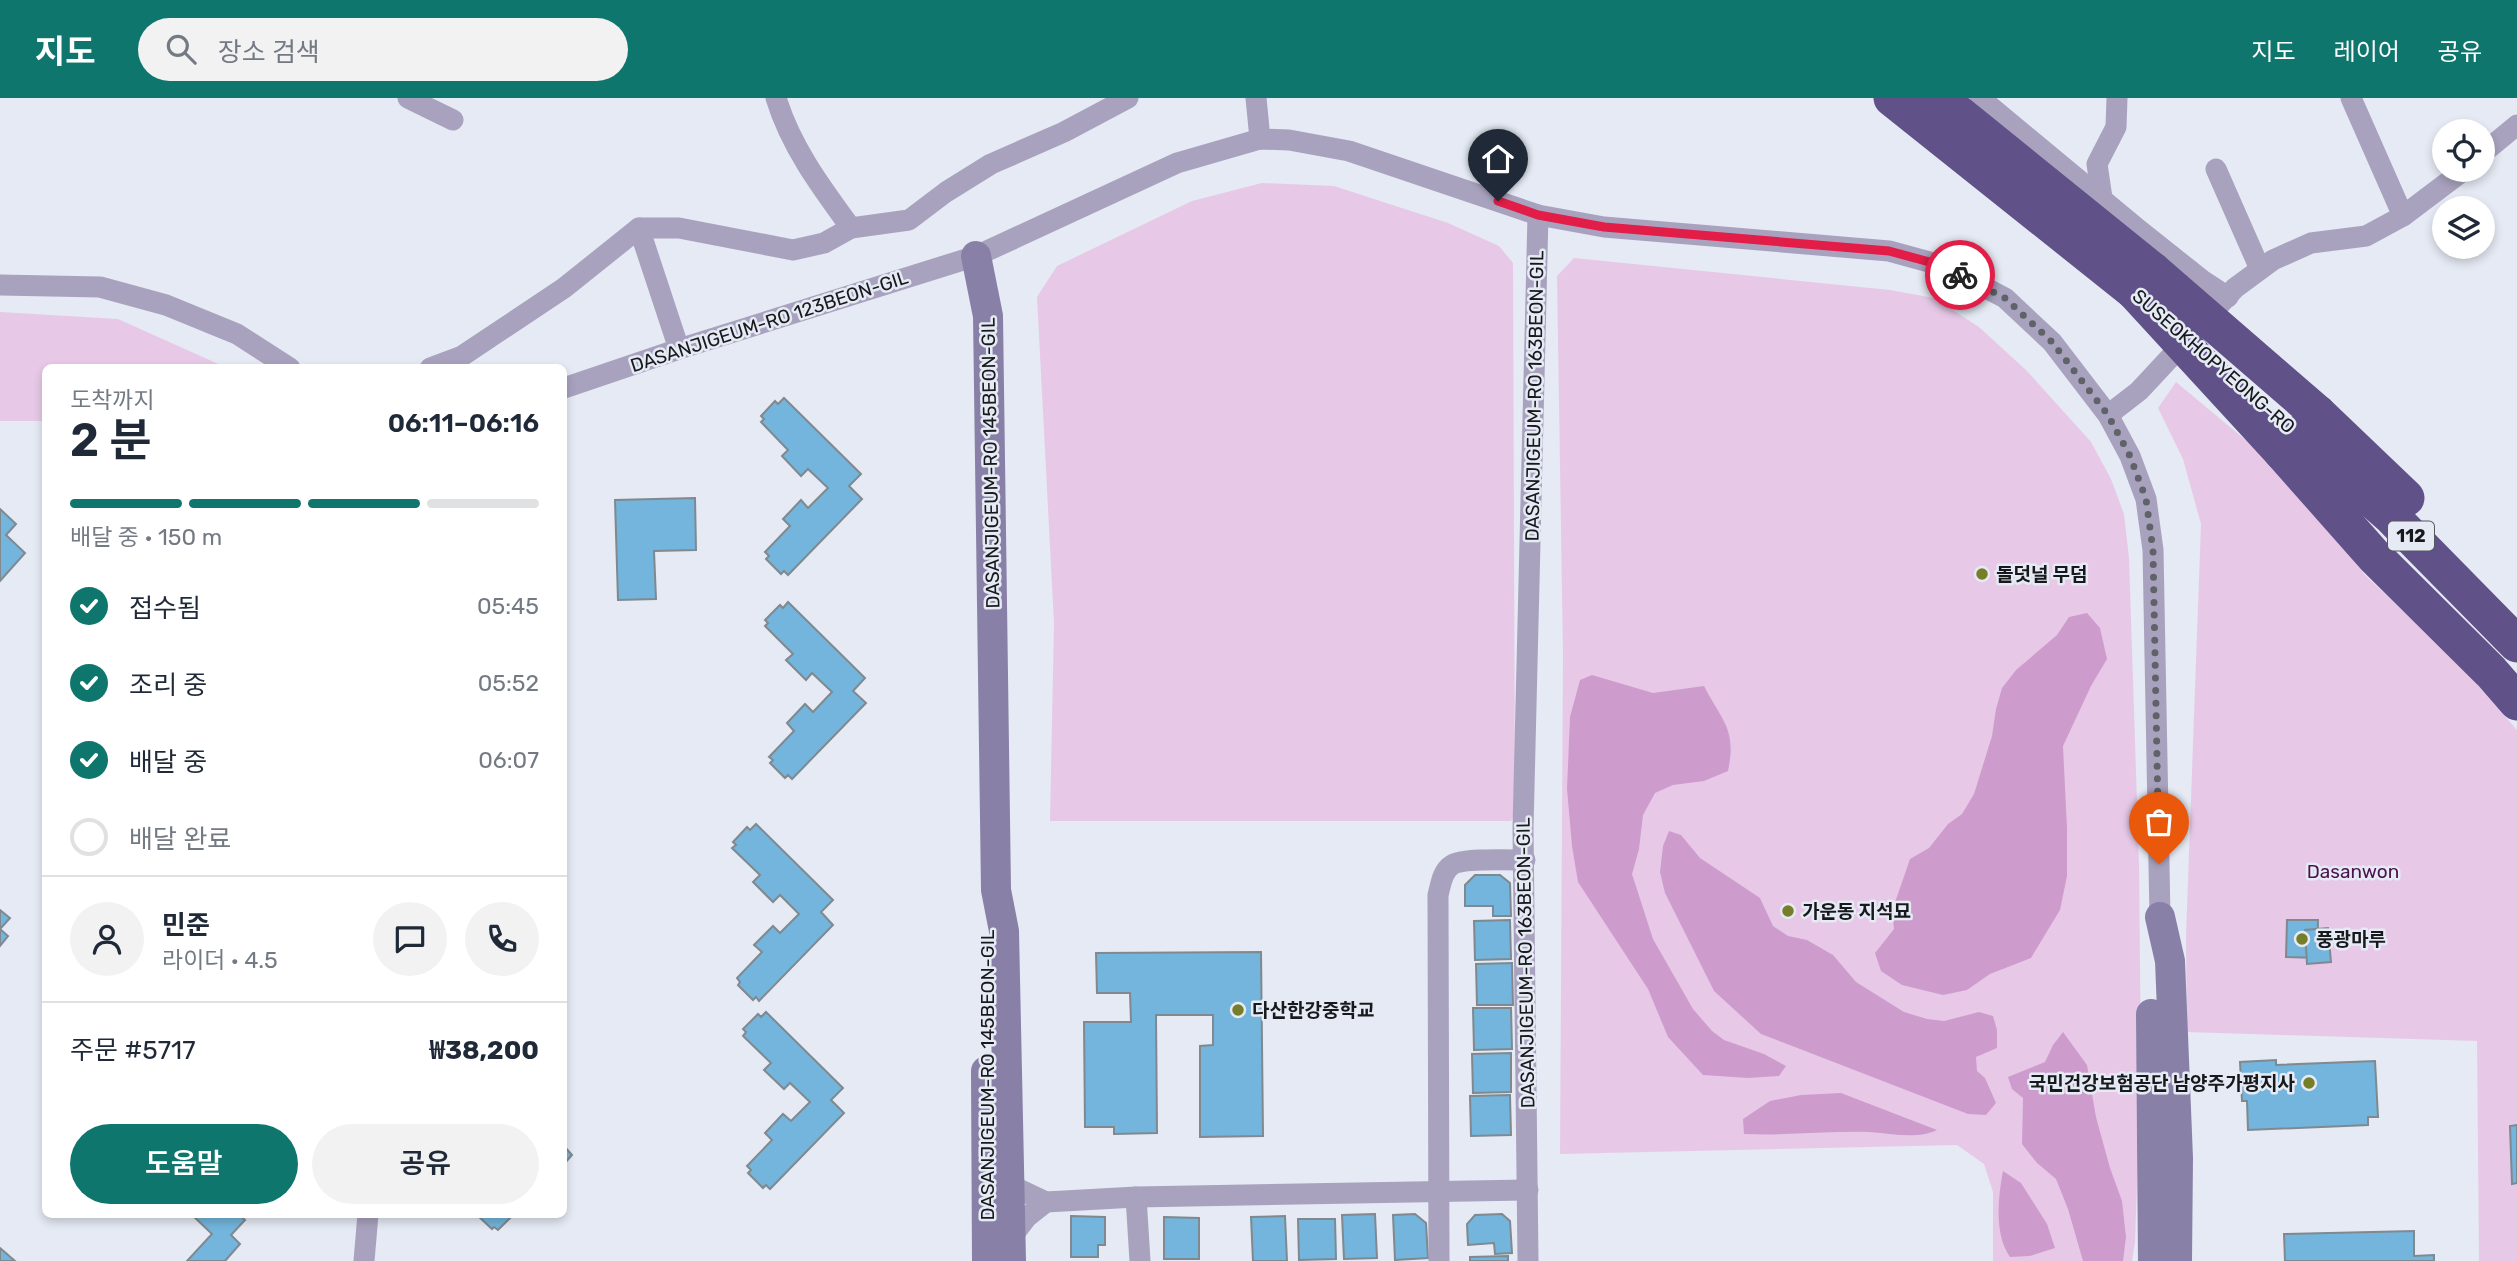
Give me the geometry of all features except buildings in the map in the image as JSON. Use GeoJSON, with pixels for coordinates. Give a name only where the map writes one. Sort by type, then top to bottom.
{"type":"FeatureCollection","features":[{"type":"Feature","properties":{"kind":"highway","name":"SUSEOKHOPYEONG-RO"},"geometry":{"type":"LineString","coordinates":[[1892,98],[2143,281]]}},
{"type":"Feature","properties":{"kind":"highway","name":"SUSEOKHOPYEONG-RO"},"geometry":{"type":"LineString","coordinates":[[1939,98],[2143,281],[2299,433],[2392,517],[2517,644]]}},
{"type":"Feature","properties":{"kind":"highway"},"geometry":{"type":"LineString","coordinates":[[2143,281],[2299,433],[2374,556],[2517,702]]}},
{"type":"Feature","properties":{"kind":"highway","name":"SUSEOKHOPYEONG-RO"},"geometry":{"type":"LineString","coordinates":[[2299,433],[2517,606]]}},
{"type":"Feature","properties":{"kind":"street"},"geometry":{"type":"LineString","coordinates":[[408,98],[453,120]]}},
{"type":"Feature","properties":{"kind":"street"},"geometry":{"type":"LineString","coordinates":[[776,98],[783,122],[807,166],[851,228]]}},
{"type":"Feature","properties":{"kind":"street"},"geometry":{"type":"LineString","coordinates":[[441,364],[462,356],[564,288],[639,228],[679,228],[793,250],[824,243],[851,228],[909,220],[946,192],[991,164],[1064,132],[1128,98]]}},
{"type":"Feature","properties":{"kind":"street"},"geometry":{"type":"LineString","coordinates":[[1256,98],[1260,139]]}},
{"type":"Feature","properties":{"kind":"street"},"geometry":{"type":"LineString","coordinates":[[1980,98],[2202,280],[2228,296]]}},
{"type":"Feature","properties":{"kind":"street"},"geometry":{"type":"LineString","coordinates":[[2102,198],[2097,164],[2116,127],[2117,98]]}},
{"type":"Feature","properties":{"kind":"street"},"geometry":{"type":"LineString","coordinates":[[2351,98],[2403,216]]}},
{"type":"Feature","properties":{"kind":"street"},"geometry":{"type":"LineString","coordinates":[[2495,143],[2517,125]]}},
{"type":"Feature","properties":{"kind":"street"},"geometry":{"type":"LineString","coordinates":[[976,256],[1177,163],[1260,139],[1289,140],[1349,150],[1538,215],[1604,227],[1889,251],[1944,266],[2005,298],[2052,342],[2108,415],[2130,456],[2146,499],[2153,550],[2160,917],[2170,961],[2178,1158],[2177,1261]]}},
{"type":"Feature","properties":{"kind":"street"},"geometry":{"type":"LineString","coordinates":[[2216,169],[2260,269]]}},
{"type":"Feature","properties":{"kind":"street"},"geometry":{"type":"LineString","coordinates":[[2108,415],[2139,391],[2235,288],[2273,260],[2311,243],[2366,236],[2403,216],[2448,182]]}},
{"type":"Feature","properties":{"kind":"street","name":"DASANJIGEUM-RO 163BEON-GIL"},"geometry":{"type":"LineString","coordinates":[[1528,1261],[1523,828],[1538,215]]}},
{"type":"Feature","properties":{"kind":"street"},"geometry":{"type":"LineString","coordinates":[[639,228],[679,349]]}},
{"type":"Feature","properties":{"kind":"street","name":"DASANJIGEUM-RO 123BEON-GIL"},"geometry":{"type":"LineString","coordinates":[[567,387],[976,256]]}},
{"type":"Feature","properties":{"kind":"street","name":"DASANJIGEUM-RO 145BEON-GIL"},"geometry":{"type":"LineString","coordinates":[[976,256],[988,316],[996,890],[1004,931],[1011,1249]]}},
{"type":"Feature","properties":{"kind":"street"},"geometry":{"type":"LineString","coordinates":[[0,285],[100,287],[166,305],[237,334],[284,364]]}},
{"type":"Feature","properties":{"kind":"street"},"geometry":{"type":"LineString","coordinates":[[1439,1261],[1438,895],[1442,876],[1452,865],[1463,862],[1525,860]]}},
{"type":"Feature","properties":{"kind":"street","name":"DASANJIGEUM-RO 145BEON-GIL"},"geometry":{"type":"LineString","coordinates":[[987,1261],[985,929],[996,890]]}},
{"type":"Feature","properties":{"kind":"street"},"geometry":{"type":"LineString","coordinates":[[2153,1261],[2151,960],[2160,917]]}},
{"type":"Feature","properties":{"kind":"street"},"geometry":{"type":"LineString","coordinates":[[1008,1185],[1046,1202],[1136,1197],[1528,1190]]}},
{"type":"Feature","properties":{"kind":"street"},"geometry":{"type":"LineString","coordinates":[[1136,1197],[1140,1261]]}},
{"type":"Feature","properties":{"kind":"street"},"geometry":{"type":"LineString","coordinates":[[1011,1249],[1027,1217],[1046,1202]]}},
{"type":"Feature","properties":{"kind":"street"},"geometry":{"type":"LineString","coordinates":[[364,1261],[368,1218]]}},
{"type":"Feature","properties":{"kind":"green space"},"geometry":{"type":"Polygon","coordinates":[[[1262,183],[1334,186],[1448,223],[1499,246],[1513,263],[1515,814],[1511,821],[1050,821],[1054,623],[1037,297],[1057,266],[1192,201],[1262,183]]]}},
{"type":"Feature","properties":{"kind":"green space"},"geometry":{"type":"Polygon","coordinates":[[[1574,258],[1890,290],[1934,298],[1979,327],[2027,371],[2091,442],[2111,479],[2124,514],[2129,558],[2139,864],[2141,1068],[2135,1242],[2132,1261],[1993,1261],[1993,1192],[1984,1164],[1957,1145],[1560,1154],[1563,655],[1557,276],[1574,258]]]}},
{"type":"Feature","properties":{"kind":"green space"},"geometry":{"type":"Polygon","coordinates":[[[0,312],[118,319],[218,364],[42,364],[42,421],[0,421],[0,312]]]}},
{"type":"Feature","properties":{"kind":"green space","name":"Dasanwon"},"geometry":{"type":"Polygon","coordinates":[[[2176,382],[2284,472],[2365,575],[2459,664],[2517,730],[2517,1261],[2479,1261],[2477,1041],[2187,1032],[2186,936],[2201,524],[2183,459],[2158,408],[2176,382]]]}},
{"type":"Feature","properties":{"kind":"shaded area"},"geometry":{"type":"Polygon","coordinates":[[[2087,613],[2100,628],[2107,659],[2063,746],[2067,876],[2060,910],[2031,958],[1990,974],[1967,990],[1943,995],[1902,985],[1881,971],[1875,953],[1894,929],[1892,911],[1910,859],[1929,848],[1948,824],[1962,814],[1974,794],[1992,736],[2002,688],[2016,670],[2057,635],[2069,617],[2087,613]]]}},
{"type":"Feature","properties":{"kind":"shaded area"},"geometry":{"type":"Polygon","coordinates":[[[1592,675],[1653,693],[1704,686],[1726,726],[1731,745],[1728,771],[1704,781],[1673,785],[1655,793],[1643,815],[1639,849],[1632,874],[1653,939],[1693,1009],[1712,1031],[1724,1040],[1764,1054],[1786,1066],[1779,1076],[1748,1078],[1703,1075],[1668,1037],[1648,989],[1578,882],[1567,789],[1570,717],[1580,680],[1592,675]]]}},
{"type":"Feature","properties":{"kind":"shaded area"},"geometry":{"type":"Polygon","coordinates":[[[1669,831],[1681,835],[1700,858],[1760,898],[1773,926],[1788,936],[1807,940],[1833,955],[1856,982],[1904,1012],[1944,1021],[1979,1012],[1993,1016],[1997,1030],[1997,1048],[1976,1057],[1977,1071],[1985,1078],[1996,1103],[1986,1115],[1968,1114],[1761,1034],[1714,991],[1665,893],[1660,872],[1663,846],[1669,831]]]}},
{"type":"Feature","properties":{"kind":"shaded area"},"geometry":{"type":"Polygon","coordinates":[[[2063,1032],[2087,1065],[2096,1117],[2122,1201],[2126,1237],[2123,1261],[2083,1261],[2056,1179],[2037,1163],[2022,1144],[2023,1098],[2012,1089],[2008,1077],[2045,1062],[2063,1032]]]}},
{"type":"Feature","properties":{"kind":"shaded area"},"geometry":{"type":"Polygon","coordinates":[[[1841,1093],[1937,1130],[1921,1135],[1868,1132],[1744,1134],[1743,1119],[1770,1101],[1801,1095],[1841,1093]]]}},
{"type":"Feature","properties":{"kind":"shaded area"},"geometry":{"type":"Polygon","coordinates":[[[2003,1171],[2021,1183],[2047,1224],[2055,1248],[2030,1256],[2010,1257],[1999,1227],[2003,1171]]]}},
{"type":"Feature","properties":{"kind":"way so far"},"geometry":{"type":"LineString","coordinates":[[1960,275],[2005,298],[2052,342],[2108,415],[2130,456],[2146,499],[2153,550],[2159,864]]}},
{"type":"Feature","properties":{"kind":"place","name":"돌덧널 무덤"},"geometry":{"type":"Point","coordinates":[1982,574]}},
{"type":"Feature","properties":{"kind":"place","name":"가운동 지석묘"},"geometry":{"type":"Point","coordinates":[1788,911]}},
{"type":"Feature","properties":{"kind":"place","name":"풍광마루"},"geometry":{"type":"Point","coordinates":[2302,939]}},
{"type":"Feature","properties":{"kind":"place","name":"다산한강중학교"},"geometry":{"type":"Point","coordinates":[1238,1010]}},
{"type":"Feature","properties":{"kind":"place","name":"국민건강보험공단 남양주가평지사"},"geometry":{"type":"Point","coordinates":[2309,1083]}},
{"type":"Feature","properties":{"kind":"route"},"geometry":{"type":"LineString","coordinates":[[1498,201],[1538,215],[1604,227],[1889,251],[1944,266],[1960,275]]}}]}
